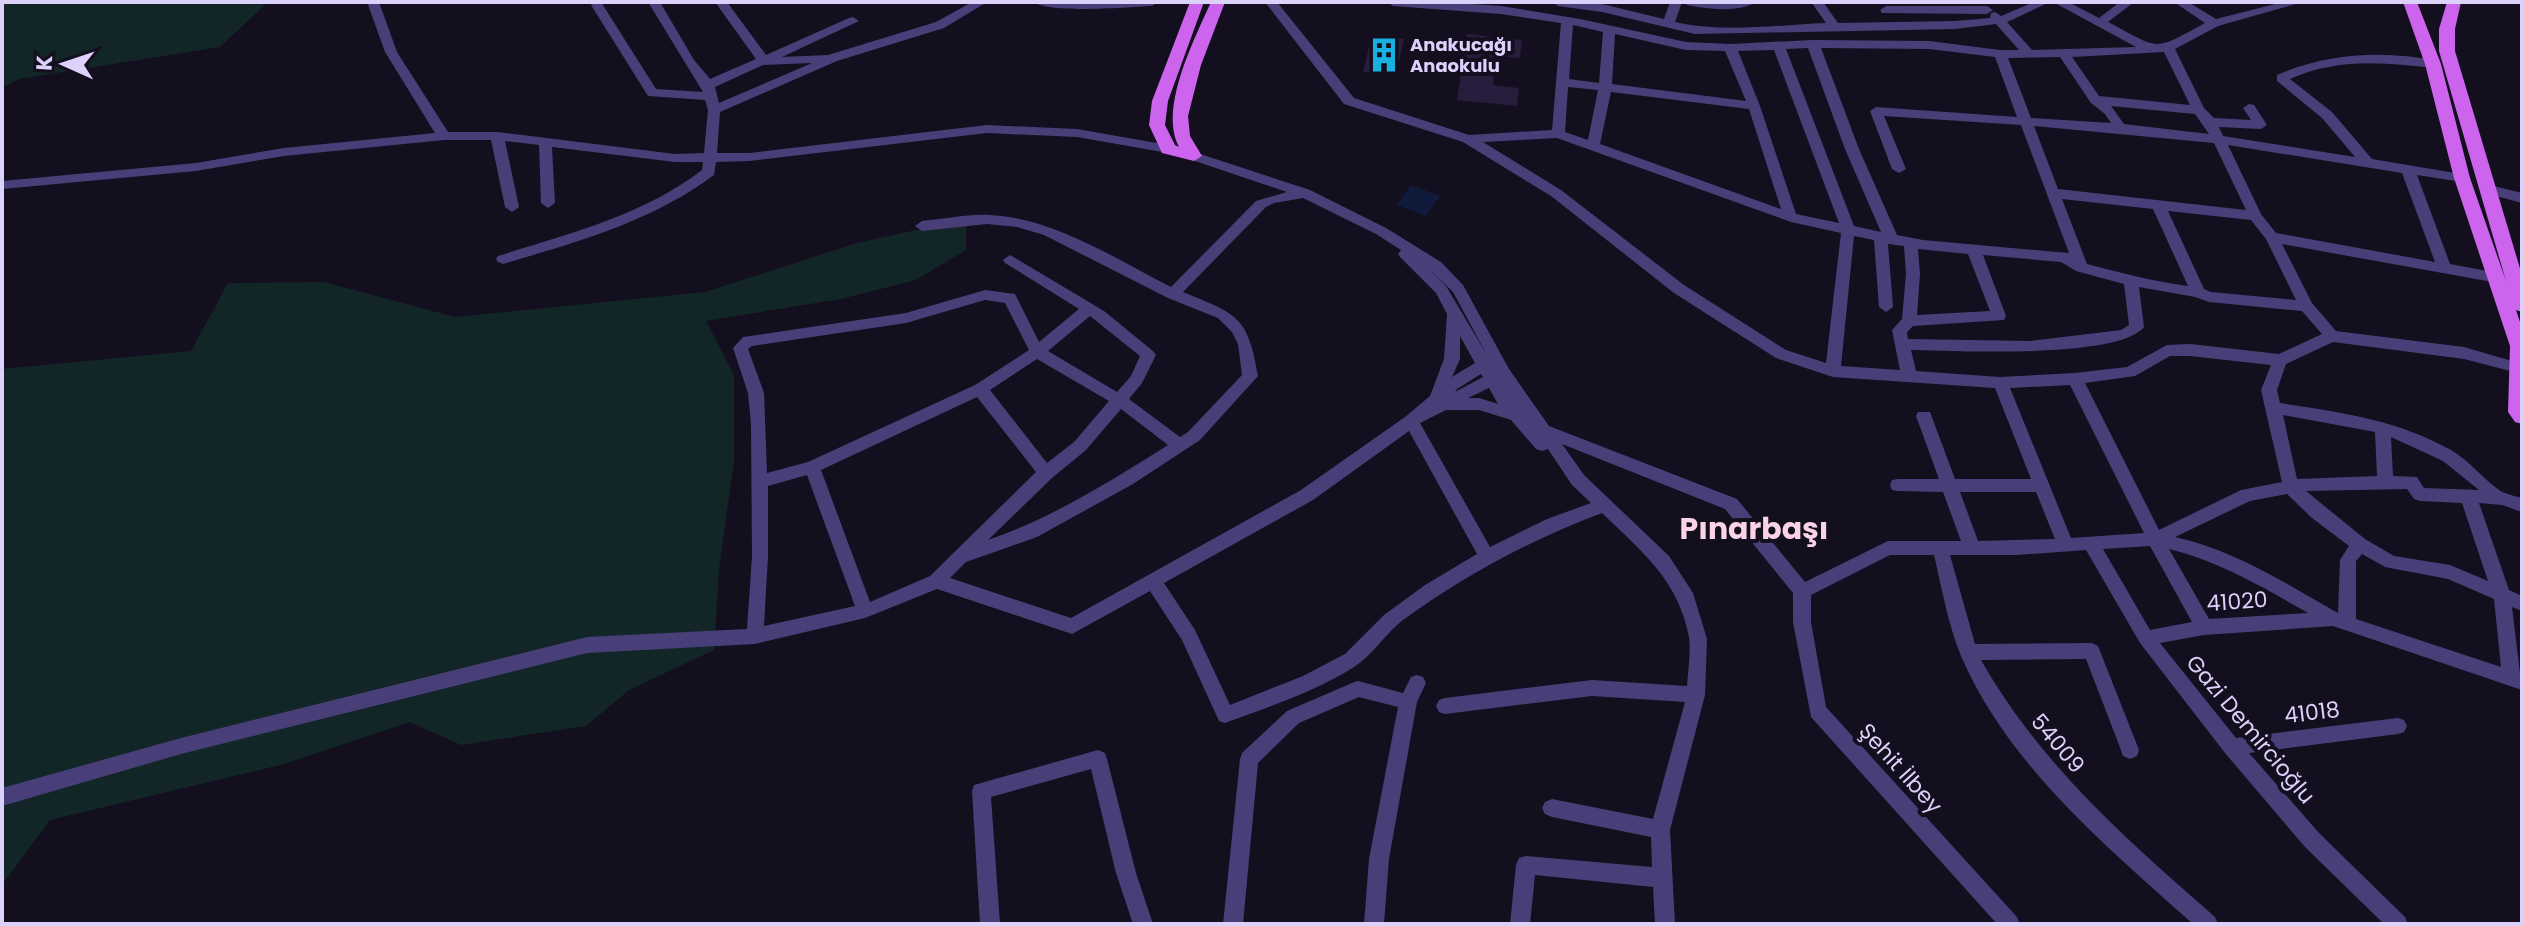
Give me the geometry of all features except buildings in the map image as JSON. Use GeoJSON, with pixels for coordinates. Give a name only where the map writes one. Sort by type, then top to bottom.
{"type":"FeatureCollection","features":[{"type":"Feature","properties":{"kind":"main road"},"geometry":{"type":"LineString","coordinates":[[1194,156],[1168,149],[1157,125],[1160,101],[1197,2]]}},
{"type":"Feature","properties":{"kind":"main road"},"geometry":{"type":"LineString","coordinates":[[1194,156],[1180,131],[1180,116],[1201,44],[1218,2]]}},
{"type":"Feature","properties":{"kind":"main road"},"geometry":{"type":"LineString","coordinates":[[2410,2],[2433,64],[2462,178],[2519,346],[2518,412],[2522,417]]}},
{"type":"Feature","properties":{"kind":"main road"},"geometry":{"type":"LineString","coordinates":[[2454,2],[2447,29],[2447,51],[2522,305]]}},
{"type":"Feature","properties":{"kind":"street"},"geometry":{"type":"LineString","coordinates":[[373,2],[391,52],[444,136]]}},
{"type":"Feature","properties":{"kind":"street"},"geometry":{"type":"LineString","coordinates":[[503,259],[639,214],[696,184],[709,172],[714,110],[710,91],[654,2]]}},
{"type":"Feature","properties":{"kind":"street"},"geometry":{"type":"LineString","coordinates":[[721,2],[765,62]]}},
{"type":"Feature","properties":{"kind":"street"},"geometry":{"type":"LineString","coordinates":[[714,110],[833,58],[940,25],[981,2]]}},
{"type":"Feature","properties":{"kind":"street"},"geometry":{"type":"LineString","coordinates":[[1039,2],[1073,5],[1152,2]]}},
{"type":"Feature","properties":{"kind":"street"},"geometry":{"type":"LineString","coordinates":[[1271,2],[1349,101],[1468,139],[1556,193],[1679,289],[1768,346],[1781,354],[1833,371],[2000,383],[2075,379],[2130,372],[2167,351],[2190,350],[2280,360],[2332,336],[2464,353],[2520,369]]}},
{"type":"Feature","properties":{"kind":"street"},"geometry":{"type":"LineString","coordinates":[[1393,2],[1520,8],[1686,46],[1929,45],[2000,54],[2168,48],[2214,23],[2297,2]]}},
{"type":"Feature","properties":{"kind":"street"},"geometry":{"type":"LineString","coordinates":[[1558,2],[1603,5],[1668,25],[1722,31],[1955,25],[2002,20],[2044,2]]}},
{"type":"Feature","properties":{"kind":"street"},"geometry":{"type":"LineString","coordinates":[[1668,25],[1676,2]]}},
{"type":"Feature","properties":{"kind":"street"},"geometry":{"type":"LineString","coordinates":[[1691,2],[1743,2]]}},
{"type":"Feature","properties":{"kind":"street"},"geometry":{"type":"LineString","coordinates":[[1817,2],[1836,28]]}},
{"type":"Feature","properties":{"kind":"street"},"geometry":{"type":"LineString","coordinates":[[1974,2],[2002,20],[2028,53]]}},
{"type":"Feature","properties":{"kind":"street"},"geometry":{"type":"LineString","coordinates":[[2059,2],[2151,50]]}},
{"type":"Feature","properties":{"kind":"street"},"geometry":{"type":"LineString","coordinates":[[2099,23],[2128,2]]}},
{"type":"Feature","properties":{"kind":"street"},"geometry":{"type":"LineString","coordinates":[[2180,2],[2214,23]]}},
{"type":"Feature","properties":{"kind":"street"},"geometry":{"type":"LineString","coordinates":[[597,5],[652,93],[710,91],[853,21]]}},
{"type":"Feature","properties":{"kind":"street"},"geometry":{"type":"LineString","coordinates":[[1593,147],[1605,88],[1603,5]]}},
{"type":"Feature","properties":{"kind":"street"},"geometry":{"type":"LineString","coordinates":[[1886,10],[1987,10]]}},
{"type":"Feature","properties":{"kind":"street"},"geometry":{"type":"LineString","coordinates":[[1558,134],[1567,21]]}},
{"type":"Feature","properties":{"kind":"street"},"geometry":{"type":"LineString","coordinates":[[1813,44],[1887,239],[1886,307]]}},
{"type":"Feature","properties":{"kind":"street"},"geometry":{"type":"LineString","coordinates":[[1779,46],[1848,229],[1833,371]]}},
{"type":"Feature","properties":{"kind":"street"},"geometry":{"type":"LineString","coordinates":[[1730,48],[1754,106],[1790,216]]}},
{"type":"Feature","properties":{"kind":"street"},"geometry":{"type":"LineString","coordinates":[[2168,48],[2255,216],[2272,237],[2306,306],[2332,336]]}},
{"type":"Feature","properties":{"kind":"street"},"geometry":{"type":"LineString","coordinates":[[2063,52],[2095,100],[2110,111],[2120,128]]}},
{"type":"Feature","properties":{"kind":"street"},"geometry":{"type":"LineString","coordinates":[[2000,54],[2081,267]]}},
{"type":"Feature","properties":{"kind":"street"},"geometry":{"type":"LineString","coordinates":[[2368,163],[2327,115],[2281,78],[2305,65],[2380,57],[2433,64]]}},
{"type":"Feature","properties":{"kind":"street"},"geometry":{"type":"LineString","coordinates":[[765,62],[833,58]]}},
{"type":"Feature","properties":{"kind":"street"},"geometry":{"type":"LineString","coordinates":[[1562,82],[1754,106]]}},
{"type":"Feature","properties":{"kind":"street"},"geometry":{"type":"LineString","coordinates":[[2095,100],[2199,110]]}},
{"type":"Feature","properties":{"kind":"street"},"geometry":{"type":"LineString","coordinates":[[2209,122],[2261,125],[2249,108]]}},
{"type":"Feature","properties":{"kind":"street"},"geometry":{"type":"LineString","coordinates":[[1899,169],[1876,111],[2027,124],[2120,128],[2217,139],[2462,178]]}},
{"type":"Feature","properties":{"kind":"street"},"geometry":{"type":"LineString","coordinates":[[2,185],[196,167],[284,152],[444,136],[497,136],[634,155],[750,157],[987,129],[1077,133],[1168,149]]}},
{"type":"Feature","properties":{"kind":"street"},"geometry":{"type":"LineString","coordinates":[[1468,139],[1558,134],[1790,216],[1887,239],[1974,251],[2064,257],[2081,267],[2153,286],[2198,292],[2209,297],[2306,306]]}},
{"type":"Feature","properties":{"kind":"street"},"geometry":{"type":"LineString","coordinates":[[497,136],[512,207]]}},
{"type":"Feature","properties":{"kind":"street"},"geometry":{"type":"LineString","coordinates":[[545,142],[548,203]]}},
{"type":"Feature","properties":{"kind":"street"},"geometry":{"type":"LineString","coordinates":[[1194,156],[1305,193],[1381,231],[1436,266],[1458,289],[1517,415],[1550,455],[1663,561],[1684,593],[1698,639],[1696,695],[1660,830],[1665,924]]}},
{"type":"Feature","properties":{"kind":"street"},"geometry":{"type":"LineString","coordinates":[[2408,170],[2444,266]]}},
{"type":"Feature","properties":{"kind":"street"},"geometry":{"type":"LineString","coordinates":[[2490,190],[2522,198]]}},
{"type":"Feature","properties":{"kind":"street"},"geometry":{"type":"LineString","coordinates":[[1173,294],[1261,204],[1271,199],[1305,193]]}},
{"type":"Feature","properties":{"kind":"street"},"geometry":{"type":"LineString","coordinates":[[2051,193],[2255,216]]}},
{"type":"Feature","properties":{"kind":"street"},"geometry":{"type":"LineString","coordinates":[[2158,204],[2198,292]]}},
{"type":"Feature","properties":{"kind":"street"},"geometry":{"type":"LineString","coordinates":[[922,226],[987,219],[1018,222],[1049,232],[1173,294],[1223,314],[1238,329],[1245,344],[1250,376],[1194,436],[1127,479],[1031,532],[956,559]]}},
{"type":"Feature","properties":{"kind":"street"},"geometry":{"type":"LineString","coordinates":[[1381,231],[1441,290],[1489,360]]}},
{"type":"Feature","properties":{"kind":"street"},"geometry":{"type":"LineString","coordinates":[[2272,237],[2498,278]]}},
{"type":"Feature","properties":{"kind":"street"},"geometry":{"type":"LineString","coordinates":[[1909,321],[1913,274],[1911,243]]}},
{"type":"Feature","properties":{"kind":"street"},"geometry":{"type":"LineString","coordinates":[[1909,376],[1899,330],[1909,321],[1999,316],[1974,251]]}},
{"type":"Feature","properties":{"kind":"street"},"geometry":{"type":"LineString","coordinates":[[2,797],[181,746],[587,645],[755,636],[865,611],[936,581],[1046,473],[1080,446],[1121,401],[1137,379],[1148,355],[1131,338],[1089,309],[1010,260]]}},
{"type":"Feature","properties":{"kind":"street"},"geometry":{"type":"LineString","coordinates":[[1902,344],[2030,347],[2124,335],[2137,327],[2131,278]]}},
{"type":"Feature","properties":{"kind":"street"},"geometry":{"type":"LineString","coordinates":[[755,636],[760,556],[756,393],[740,348],[748,341],[906,318],[985,295],[1010,298],[1037,352],[1121,401],[1179,445]]}},
{"type":"Feature","properties":{"kind":"street"},"geometry":{"type":"LineString","coordinates":[[759,482],[812,467],[980,389],[1037,352],[1089,309]]}},
{"type":"Feature","properties":{"kind":"street"},"geometry":{"type":"LineString","coordinates":[[1435,404],[1452,359],[1455,334],[1453,311]]}},
{"type":"Feature","properties":{"kind":"street"},"geometry":{"type":"LineString","coordinates":[[936,581],[1072,626],[1307,495],[1435,404],[1489,360]]}},
{"type":"Feature","properties":{"kind":"street"},"geometry":{"type":"LineString","coordinates":[[2280,360],[2269,390],[2291,487],[2318,513],[2359,544],[2391,562],[2450,572],[2522,604]]}},
{"type":"Feature","properties":{"kind":"street"},"geometry":{"type":"LineString","coordinates":[[1435,404],[1498,376]]}},
{"type":"Feature","properties":{"kind":"street"},"geometry":{"type":"LineString","coordinates":[[1498,376],[1542,429],[1578,480]]}},
{"type":"Feature","properties":{"kind":"street"},"geometry":{"type":"LineString","coordinates":[[2075,379],[2155,539],[2204,627]]}},
{"type":"Feature","properties":{"kind":"street"},"geometry":{"type":"LineString","coordinates":[[2000,383],[2066,545]]}},
{"type":"Feature","properties":{"kind":"street"},"geometry":{"type":"LineString","coordinates":[[980,389],[1046,473]]}},
{"type":"Feature","properties":{"kind":"street"},"geometry":{"type":"LineString","coordinates":[[1435,404],[1479,404],[1517,415]]}},
{"type":"Feature","properties":{"kind":"street"},"geometry":{"type":"LineString","coordinates":[[2273,408],[2383,427],[2425,443],[2474,471],[2497,498]]}},
{"type":"Feature","properties":{"kind":"street"},"geometry":{"type":"LineString","coordinates":[[1924,416],[1972,548]]}},
{"type":"Feature","properties":{"kind":"street"},"geometry":{"type":"LineString","coordinates":[[1411,421],[1487,556]]}},
{"type":"Feature","properties":{"kind":"street"},"geometry":{"type":"LineString","coordinates":[[2383,427],[2385,483]]}},
{"type":"Feature","properties":{"kind":"street"},"geometry":{"type":"LineString","coordinates":[[1542,429],[1731,504],[1802,591],[1888,548],[2066,545],[2155,539],[2202,551],[2269,582],[2340,621],[2516,680],[2502,596],[2468,496]]}},
{"type":"Feature","properties":{"kind":"street"},"geometry":{"type":"LineString","coordinates":[[812,467],[865,611]]}},
{"type":"Feature","properties":{"kind":"street"},"geometry":{"type":"LineString","coordinates":[[2155,539],[2223,504],[2247,495],[2298,485],[2411,482],[2420,494],[2497,498],[2522,505]]}},
{"type":"Feature","properties":{"kind":"street"},"geometry":{"type":"LineString","coordinates":[[1898,485],[2043,486]]}},
{"type":"Feature","properties":{"kind":"street"},"geometry":{"type":"LineString","coordinates":[[1153,581],[1189,635],[1225,715],[1309,682],[1351,660],[1390,620],[1431,590],[1487,556],[1553,524],[1604,505]]}},
{"type":"Feature","properties":{"kind":"street","name":"Gazi Demircioğlu"},"geometry":{"type":"LineString","coordinates":[[2091,544],[2146,638],[2232,747],[2312,840],[2396,924]]}},
{"type":"Feature","properties":{"kind":"street"},"geometry":{"type":"LineString","coordinates":[[2340,621],[2348,560],[2359,544]]}},
{"type":"Feature","properties":{"kind":"street","name":"54009"},"geometry":{"type":"LineString","coordinates":[[1940,547],[1970,652],[2009,722],[2088,817],[2208,924]]}},
{"type":"Feature","properties":{"kind":"street","name":"Şehit İlbey"},"geometry":{"type":"LineString","coordinates":[[1802,591],[1802,622],[1817,711],[2010,924]]}},
{"type":"Feature","properties":{"kind":"street","name":"41020"},"geometry":{"type":"LineString","coordinates":[[2146,638],[2204,627],[2340,621]]}},
{"type":"Feature","properties":{"kind":"street"},"geometry":{"type":"LineString","coordinates":[[1970,652],[2092,651],[2130,750]]}},
{"type":"Feature","properties":{"kind":"street"},"geometry":{"type":"LineString","coordinates":[[1374,924],[1379,859],[1408,702],[1417,683]]}},
{"type":"Feature","properties":{"kind":"street"},"geometry":{"type":"LineString","coordinates":[[1445,706],[1592,688],[1696,695]]}},
{"type":"Feature","properties":{"kind":"street"},"geometry":{"type":"LineString","coordinates":[[1233,924],[1249,759],[1293,717],[1358,689],[1408,702]]}},
{"type":"Feature","properties":{"kind":"street","name":"41018"},"geometry":{"type":"LineString","coordinates":[[2232,747],[2398,726]]}},
{"type":"Feature","properties":{"kind":"street"},"geometry":{"type":"LineString","coordinates":[[990,924],[981,791],[1098,759],[1126,873],[1143,924]]}},
{"type":"Feature","properties":{"kind":"street"},"geometry":{"type":"LineString","coordinates":[[1552,808],[1660,830]]}},
{"type":"Feature","properties":{"kind":"street"},"geometry":{"type":"LineString","coordinates":[[1520,924],[1526,865],[1662,878]]}},
{"type":"Feature","properties":{"kind":"green space"},"geometry":{"type":"Polygon","coordinates":[[[2,2],[268,2],[220,47],[19,79],[2,88],[2,2]]]}},
{"type":"Feature","properties":{"kind":"green space"},"geometry":{"type":"Polygon","coordinates":[[[966,219],[966,250],[916,280],[841,299],[706,321],[734,375],[734,461],[719,569],[714,650],[629,690],[586,726],[461,745],[410,722],[284,764],[50,820],[2,885],[2,369],[191,351],[228,283],[324,282],[455,317],[705,292],[857,243],[966,219]]]}},
{"type":"Feature","properties":{"kind":"water"},"geometry":{"type":"Polygon","coordinates":[[[1411,185],[1440,196],[1426,216],[1397,205],[1411,185]]]}},
{"type":"Feature","properties":{"kind":"place","name":"Anakucağı Anaokulu"},"geometry":{"type":"Point","coordinates":[1384,55]}},
{"type":"Feature","properties":{"kind":"district","name":"Pınarbaşı"},"geometry":{"type":"Point","coordinates":[1754,529]}}]}
